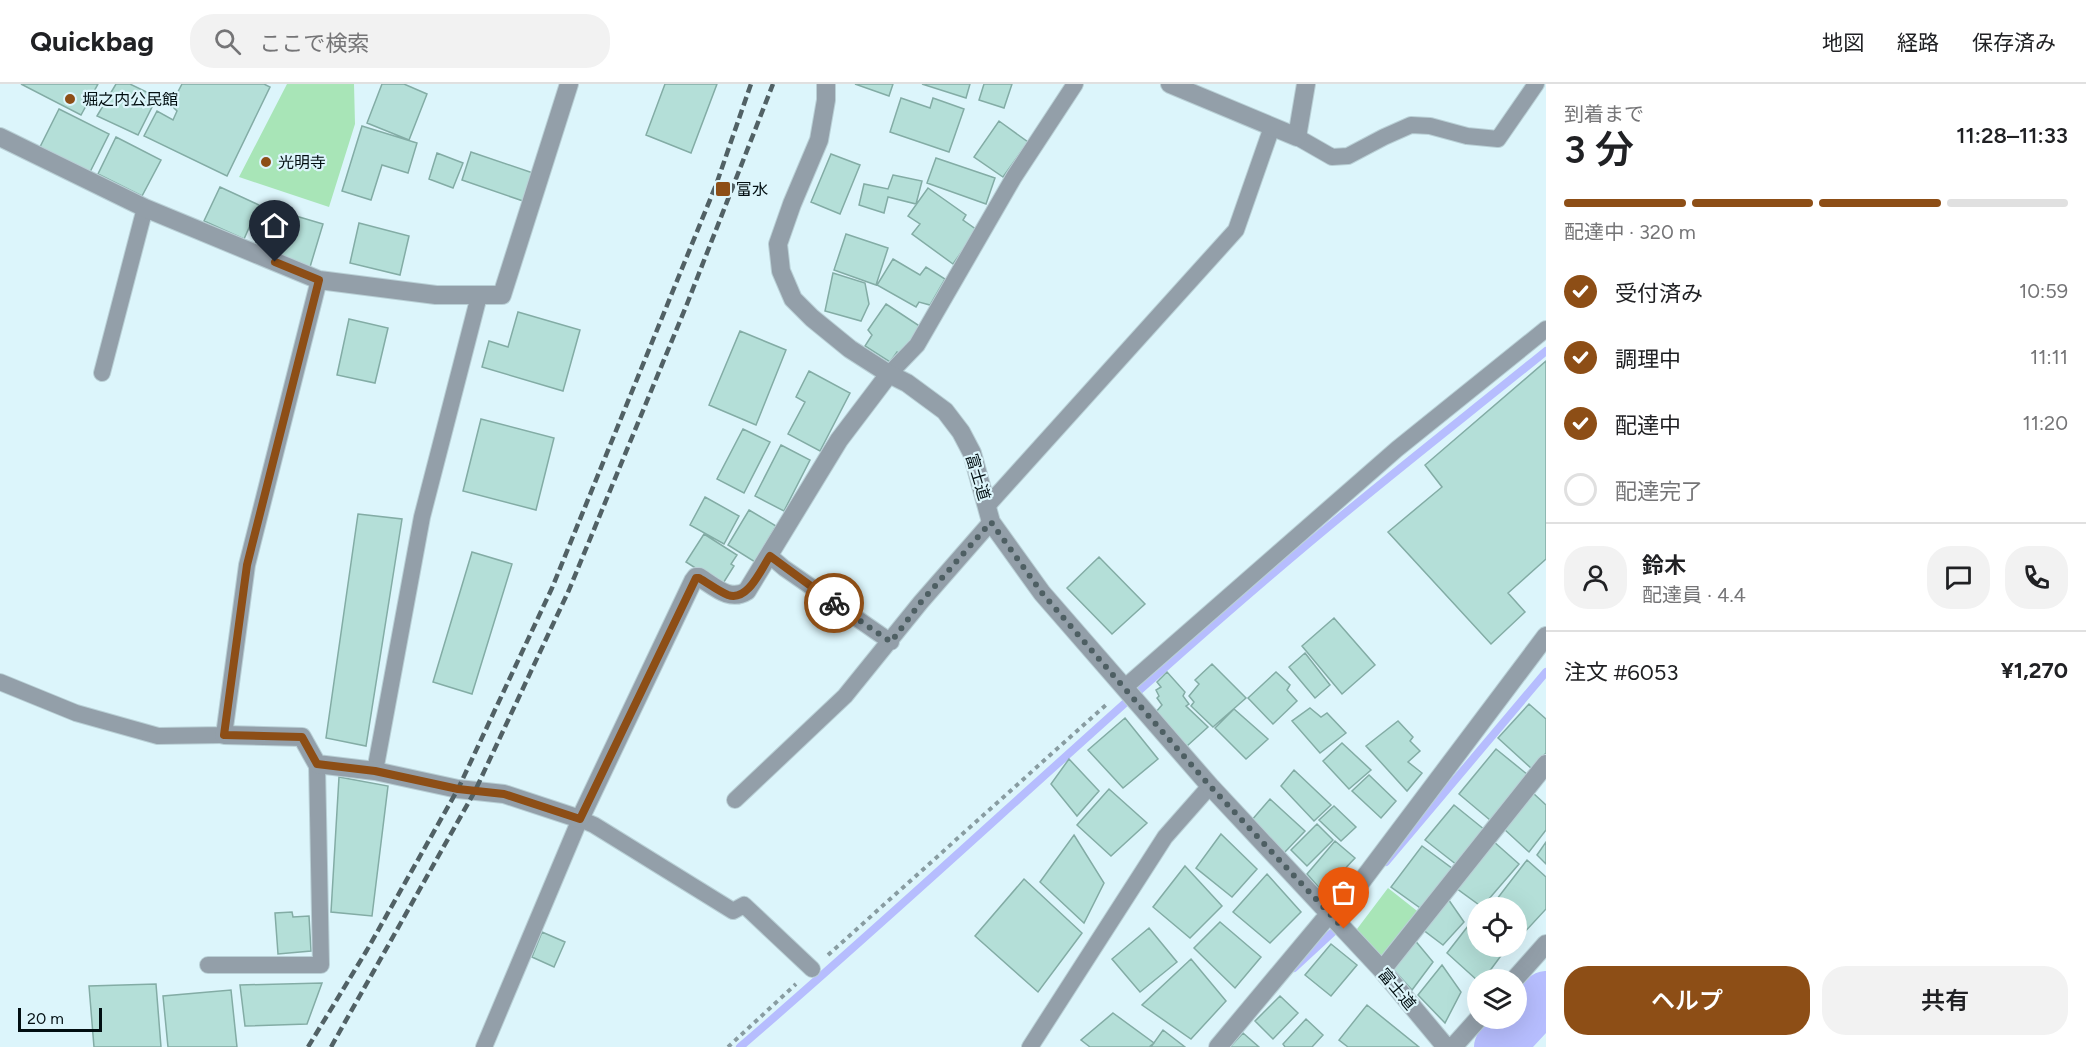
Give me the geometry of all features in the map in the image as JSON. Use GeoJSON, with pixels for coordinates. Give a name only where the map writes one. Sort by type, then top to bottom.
{"type":"FeatureCollection","features":[{"type":"Feature","properties":{"kind":"street"},"geometry":{"type":"LineString","coordinates":[[0,137],[145,208],[319,280],[436,295],[502,295],[569,84]]}},
{"type":"Feature","properties":{"kind":"street","name":"富士道"},"geometry":{"type":"LineString","coordinates":[[826,84],[826,100],[819,140],[778,244],[781,271],[793,299],[850,349],[907,383],[945,411],[961,432],[972,453],[989,514],[1042,593],[1210,786],[1382,970],[1446,1047]]}},
{"type":"Feature","properties":{"kind":"street"},"geometry":{"type":"LineString","coordinates":[[1170,84],[1297,137],[1306,84]]}},
{"type":"Feature","properties":{"kind":"street"},"geometry":{"type":"LineString","coordinates":[[224,735],[302,737],[317,764],[375,771],[458,789],[504,794],[580,819],[693,581],[699,578],[729,595],[740,596],[747,591],[839,440],[889,374]]}},
{"type":"Feature","properties":{"kind":"street"},"geometry":{"type":"LineString","coordinates":[[1218,1047],[1333,917],[1546,636]]}},
{"type":"Feature","properties":{"kind":"street"},"geometry":{"type":"LineString","coordinates":[[1382,970],[1546,764]]}},
{"type":"Feature","properties":{"kind":"street"},"geometry":{"type":"LineString","coordinates":[[1524,969],[1546,944]]}},
{"type":"Feature","properties":{"kind":"street"},"geometry":{"type":"LineString","coordinates":[[1453,1047],[1469,1029]]}},
{"type":"Feature","properties":{"kind":"lane"},"geometry":{"type":"LineString","coordinates":[[889,374],[917,345],[1014,177],[1075,84]]}},
{"type":"Feature","properties":{"kind":"lane"},"geometry":{"type":"LineString","coordinates":[[1297,137],[1332,157],[1348,156],[1411,125],[1430,126],[1467,136],[1498,139],[1536,84]]}},
{"type":"Feature","properties":{"kind":"lane"},"geometry":{"type":"LineString","coordinates":[[735,800],[845,696],[891,642],[989,514],[1236,230],[1272,127]]}},
{"type":"Feature","properties":{"kind":"lane"},"geometry":{"type":"LineString","coordinates":[[102,374],[145,208]]}},
{"type":"Feature","properties":{"kind":"lane"},"geometry":{"type":"LineString","coordinates":[[0,682],[76,713],[158,736],[224,735],[247,565],[319,280]]}},
{"type":"Feature","properties":{"kind":"lane"},"geometry":{"type":"LineString","coordinates":[[375,771],[422,517],[479,296]]}},
{"type":"Feature","properties":{"kind":"lane"},"geometry":{"type":"LineString","coordinates":[[1125,689],[1397,448],[1546,329]]}},
{"type":"Feature","properties":{"kind":"lane"},"geometry":{"type":"LineString","coordinates":[[770,556],[891,642]]}},
{"type":"Feature","properties":{"kind":"lane"},"geometry":{"type":"LineString","coordinates":[[208,965],[321,965],[317,764]]}},
{"type":"Feature","properties":{"kind":"lane"},"geometry":{"type":"LineString","coordinates":[[1030,1047],[1166,837],[1210,786]]}},
{"type":"Feature","properties":{"kind":"lane"},"geometry":{"type":"LineString","coordinates":[[484,1047],[580,819],[594,825],[734,911],[744,905],[812,969]]}},
{"type":"Feature","properties":{"kind":"path"},"geometry":{"type":"LineString","coordinates":[[728,1047],[1125,689]]}},
{"type":"Feature","properties":{"kind":"green space"},"geometry":{"type":"Polygon","coordinates":[[[287,84],[354,84],[355,124],[329,207],[239,177],[287,84]]]}},
{"type":"Feature","properties":{"kind":"green space"},"geometry":{"type":"Polygon","coordinates":[[[1388,888],[1421,914],[1382,964],[1354,933],[1388,888]]]}},
{"type":"Feature","properties":{"kind":"building","name":"堀之内公民館"},"geometry":{"type":"Polygon","coordinates":[[[21,84],[98,84],[81,115],[21,84]]]}},
{"type":"Feature","properties":{"kind":"building"},"geometry":{"type":"Polygon","coordinates":[[[116,84],[130,84],[157,97],[138,135],[97,116],[116,84]]]}},
{"type":"Feature","properties":{"kind":"building","name":"光明寺"},"geometry":{"type":"Polygon","coordinates":[[[182,84],[264,84],[270,87],[227,176],[144,136],[157,111],[173,120],[177,111],[171,105],[182,84]]]}},
{"type":"Feature","properties":{"kind":"building"},"geometry":{"type":"Polygon","coordinates":[[[382,84],[404,84],[427,94],[409,140],[367,123],[382,84]]]}},
{"type":"Feature","properties":{"kind":"building"},"geometry":{"type":"Polygon","coordinates":[[[665,84],[717,84],[691,153],[646,135],[665,84]]]}},
{"type":"Feature","properties":{"kind":"building"},"geometry":{"type":"Polygon","coordinates":[[[855,84],[893,84],[889,96],[855,84]]]}},
{"type":"Feature","properties":{"kind":"building"},"geometry":{"type":"Polygon","coordinates":[[[922,84],[970,84],[966,98],[922,84]]]}},
{"type":"Feature","properties":{"kind":"building"},"geometry":{"type":"Polygon","coordinates":[[[984,84],[1012,84],[1004,108],[979,100],[984,84]]]}},
{"type":"Feature","properties":{"kind":"building"},"geometry":{"type":"Polygon","coordinates":[[[901,98],[930,108],[933,98],[964,109],[949,152],[890,132],[901,98]]]}},
{"type":"Feature","properties":{"kind":"building"},"geometry":{"type":"Polygon","coordinates":[[[59,109],[109,134],[90,172],[40,147],[59,109]]]}},
{"type":"Feature","properties":{"kind":"building"},"geometry":{"type":"Polygon","coordinates":[[[999,121],[1028,142],[1003,177],[974,157],[999,121]]]}},
{"type":"Feature","properties":{"kind":"building"},"geometry":{"type":"Polygon","coordinates":[[[362,126],[417,143],[408,173],[382,165],[371,200],[342,191],[362,126]]]}},
{"type":"Feature","properties":{"kind":"building"},"geometry":{"type":"Polygon","coordinates":[[[116,137],[161,160],[142,196],[98,174],[116,137]]]}},
{"type":"Feature","properties":{"kind":"building"},"geometry":{"type":"Polygon","coordinates":[[[471,152],[533,173],[523,201],[462,180],[471,152]]]}},
{"type":"Feature","properties":{"kind":"building"},"geometry":{"type":"Polygon","coordinates":[[[437,153],[463,163],[453,188],[429,179],[437,153]]]}},
{"type":"Feature","properties":{"kind":"building"},"geometry":{"type":"Polygon","coordinates":[[[831,154],[860,165],[840,214],[811,202],[831,154]]]}},
{"type":"Feature","properties":{"kind":"building"},"geometry":{"type":"Polygon","coordinates":[[[936,158],[995,178],[986,204],[927,183],[936,158]]]}},
{"type":"Feature","properties":{"kind":"building"},"geometry":{"type":"Polygon","coordinates":[[[893,175],[922,181],[916,204],[888,197],[884,213],[859,205],[864,184],[888,189],[893,175]]]}},
{"type":"Feature","properties":{"kind":"building"},"geometry":{"type":"Polygon","coordinates":[[[220,187],[259,205],[244,239],[204,221],[220,187]]]}},
{"type":"Feature","properties":{"kind":"building"},"geometry":{"type":"Polygon","coordinates":[[[928,188],[966,215],[963,220],[977,230],[953,264],[912,234],[920,224],[908,216],[928,188]]]}},
{"type":"Feature","properties":{"kind":"building"},"geometry":{"type":"Polygon","coordinates":[[[269,208],[323,224],[310,267],[257,251],[269,208]]]}},
{"type":"Feature","properties":{"kind":"building"},"geometry":{"type":"Polygon","coordinates":[[[359,223],[409,236],[400,275],[350,263],[359,223]]]}},
{"type":"Feature","properties":{"kind":"building"},"geometry":{"type":"Polygon","coordinates":[[[846,234],[888,248],[876,285],[834,270],[846,234]]]}},
{"type":"Feature","properties":{"kind":"building"},"geometry":{"type":"Polygon","coordinates":[[[893,259],[920,275],[926,267],[945,279],[930,305],[919,302],[916,307],[877,285],[893,259]]]}},
{"type":"Feature","properties":{"kind":"building"},"geometry":{"type":"Polygon","coordinates":[[[833,273],[865,283],[869,304],[861,321],[825,311],[833,273]]]}},
{"type":"Feature","properties":{"kind":"building"},"geometry":{"type":"Polygon","coordinates":[[[886,304],[921,327],[902,355],[897,352],[890,362],[865,346],[872,335],[868,330],[886,304]]]}},
{"type":"Feature","properties":{"kind":"building"},"geometry":{"type":"Polygon","coordinates":[[[518,312],[580,330],[563,391],[482,367],[489,341],[508,347],[518,312]]]}},
{"type":"Feature","properties":{"kind":"building"},"geometry":{"type":"Polygon","coordinates":[[[349,319],[388,328],[375,383],[337,375],[349,319]]]}},
{"type":"Feature","properties":{"kind":"building"},"geometry":{"type":"Polygon","coordinates":[[[740,331],[786,350],[756,425],[709,405],[740,331]]]}},
{"type":"Feature","properties":{"kind":"building"},"geometry":{"type":"Polygon","coordinates":[[[1546,361],[1546,559],[1508,593],[1525,612],[1491,644],[1388,532],[1442,487],[1425,465],[1546,361]]]}},
{"type":"Feature","properties":{"kind":"building"},"geometry":{"type":"Polygon","coordinates":[[[809,371],[850,393],[820,451],[788,434],[805,402],[796,397],[809,371]]]}},
{"type":"Feature","properties":{"kind":"building"},"geometry":{"type":"Polygon","coordinates":[[[481,419],[554,438],[536,510],[463,491],[481,419]]]}},
{"type":"Feature","properties":{"kind":"building"},"geometry":{"type":"Polygon","coordinates":[[[743,429],[770,442],[744,493],[717,479],[743,429]]]}},
{"type":"Feature","properties":{"kind":"building"},"geometry":{"type":"Polygon","coordinates":[[[781,445],[810,460],[784,511],[755,496],[781,445]]]}},
{"type":"Feature","properties":{"kind":"building"},"geometry":{"type":"Polygon","coordinates":[[[705,497],[739,516],[724,544],[690,525],[705,497]]]}},
{"type":"Feature","properties":{"kind":"building"},"geometry":{"type":"Polygon","coordinates":[[[749,510],[776,526],[755,562],[728,545],[749,510]]]}},
{"type":"Feature","properties":{"kind":"building"},"geometry":{"type":"Polygon","coordinates":[[[358,514],[402,519],[366,746],[326,738],[358,514]]]}},
{"type":"Feature","properties":{"kind":"building"},"geometry":{"type":"Polygon","coordinates":[[[704,534],[737,555],[731,564],[734,566],[722,585],[686,562],[704,534]]]}},
{"type":"Feature","properties":{"kind":"building"},"geometry":{"type":"Polygon","coordinates":[[[472,552],[512,564],[472,694],[433,682],[472,552]]]}},
{"type":"Feature","properties":{"kind":"building"},"geometry":{"type":"Polygon","coordinates":[[[1099,557],[1145,604],[1112,634],[1067,588],[1099,557]]]}},
{"type":"Feature","properties":{"kind":"building"},"geometry":{"type":"Polygon","coordinates":[[[1334,618],[1375,665],[1342,694],[1302,646],[1334,618]]]}},
{"type":"Feature","properties":{"kind":"building"},"geometry":{"type":"Polygon","coordinates":[[[1305,653],[1330,685],[1315,698],[1289,667],[1305,653]]]}},
{"type":"Feature","properties":{"kind":"building"},"geometry":{"type":"Polygon","coordinates":[[[1212,664],[1246,698],[1213,727],[1191,706],[1194,702],[1189,696],[1199,684],[1195,680],[1212,664]]]}},
{"type":"Feature","properties":{"kind":"building"},"geometry":{"type":"Polygon","coordinates":[[[1167,672],[1185,692],[1183,696],[1189,704],[1186,706],[1208,727],[1187,746],[1155,713],[1162,705],[1157,698],[1159,696],[1156,690],[1161,687],[1157,682],[1167,672]]]}},
{"type":"Feature","properties":{"kind":"building"},"geometry":{"type":"Polygon","coordinates":[[[1276,672],[1290,685],[1287,690],[1297,701],[1273,724],[1248,698],[1276,672]]]}},
{"type":"Feature","properties":{"kind":"building"},"geometry":{"type":"Polygon","coordinates":[[[1529,704],[1546,719],[1546,753],[1532,769],[1498,738],[1529,704]]]}},
{"type":"Feature","properties":{"kind":"building"},"geometry":{"type":"Polygon","coordinates":[[[1310,708],[1321,717],[1327,713],[1346,733],[1320,753],[1292,721],[1310,708]]]}},
{"type":"Feature","properties":{"kind":"building"},"geometry":{"type":"Polygon","coordinates":[[[1234,709],[1268,739],[1246,759],[1215,728],[1234,709]]]}},
{"type":"Feature","properties":{"kind":"building"},"geometry":{"type":"Polygon","coordinates":[[[1125,718],[1158,759],[1123,788],[1088,750],[1125,718]]]}},
{"type":"Feature","properties":{"kind":"building"},"geometry":{"type":"Polygon","coordinates":[[[1398,721],[1413,737],[1410,741],[1420,751],[1408,762],[1422,773],[1407,791],[1366,746],[1398,721]]]}},
{"type":"Feature","properties":{"kind":"building"},"geometry":{"type":"Polygon","coordinates":[[[1342,743],[1371,770],[1349,789],[1323,761],[1342,743]]]}},
{"type":"Feature","properties":{"kind":"building"},"geometry":{"type":"Polygon","coordinates":[[[1496,749],[1528,775],[1490,820],[1459,794],[1496,749]]]}},
{"type":"Feature","properties":{"kind":"building"},"geometry":{"type":"Polygon","coordinates":[[[1069,759],[1099,791],[1077,816],[1051,784],[1069,759]]]}},
{"type":"Feature","properties":{"kind":"building"},"geometry":{"type":"Polygon","coordinates":[[[1294,770],[1331,805],[1314,821],[1281,786],[1294,770]]]}},
{"type":"Feature","properties":{"kind":"building"},"geometry":{"type":"Polygon","coordinates":[[[1369,775],[1396,801],[1381,818],[1352,791],[1369,775]]]}},
{"type":"Feature","properties":{"kind":"building"},"geometry":{"type":"Polygon","coordinates":[[[339,777],[388,786],[372,916],[331,912],[339,777]]]}},
{"type":"Feature","properties":{"kind":"building"},"geometry":{"type":"Polygon","coordinates":[[[1109,789],[1147,823],[1111,856],[1077,825],[1109,789]]]}},
{"type":"Feature","properties":{"kind":"building"},"geometry":{"type":"Polygon","coordinates":[[[1533,793],[1546,805],[1546,830],[1529,852],[1504,829],[1533,793]]]}},
{"type":"Feature","properties":{"kind":"building"},"geometry":{"type":"Polygon","coordinates":[[[1270,799],[1305,831],[1284,853],[1251,821],[1270,799]]]}},
{"type":"Feature","properties":{"kind":"building"},"geometry":{"type":"Polygon","coordinates":[[[1454,805],[1485,830],[1457,865],[1425,840],[1454,805]]]}},
{"type":"Feature","properties":{"kind":"building"},"geometry":{"type":"Polygon","coordinates":[[[1334,806],[1356,827],[1341,841],[1319,820],[1334,806]]]}},
{"type":"Feature","properties":{"kind":"building"},"geometry":{"type":"Polygon","coordinates":[[[1317,824],[1333,840],[1307,866],[1291,850],[1317,824]]]}},
{"type":"Feature","properties":{"kind":"building"},"geometry":{"type":"Polygon","coordinates":[[[1221,834],[1257,869],[1232,897],[1196,868],[1221,834]]]}},
{"type":"Feature","properties":{"kind":"building"},"geometry":{"type":"Polygon","coordinates":[[[1074,835],[1104,883],[1084,923],[1040,882],[1074,835]]]}},
{"type":"Feature","properties":{"kind":"building"},"geometry":{"type":"Polygon","coordinates":[[[1335,841],[1355,858],[1323,892],[1307,874],[1335,841]]]}},
{"type":"Feature","properties":{"kind":"building"},"geometry":{"type":"Polygon","coordinates":[[[1493,841],[1519,864],[1491,897],[1468,897],[1456,888],[1493,841]]]}},
{"type":"Feature","properties":{"kind":"building"},"geometry":{"type":"Polygon","coordinates":[[[1546,842],[1546,864],[1537,855],[1546,842]]]}},
{"type":"Feature","properties":{"kind":"building"},"geometry":{"type":"Polygon","coordinates":[[[1422,846],[1453,869],[1423,910],[1391,887],[1422,846]]]}},
{"type":"Feature","properties":{"kind":"building"},"geometry":{"type":"Polygon","coordinates":[[[1527,860],[1546,877],[1546,909],[1527,930],[1527,897],[1498,897],[1527,860]]]}},
{"type":"Feature","properties":{"kind":"building"},"geometry":{"type":"Polygon","coordinates":[[[1185,866],[1222,906],[1190,938],[1153,907],[1185,866]]]}},
{"type":"Feature","properties":{"kind":"building"},"geometry":{"type":"Polygon","coordinates":[[[1267,874],[1301,912],[1270,943],[1233,912],[1267,874]]]}},
{"type":"Feature","properties":{"kind":"building"},"geometry":{"type":"Polygon","coordinates":[[[1024,879],[1082,933],[1038,992],[975,936],[1024,879]]]}},
{"type":"Feature","properties":{"kind":"building"},"geometry":{"type":"Polygon","coordinates":[[[1446,896],[1464,922],[1443,945],[1422,929],[1446,896]]]}},
{"type":"Feature","properties":{"kind":"building"},"geometry":{"type":"Polygon","coordinates":[[[292,912],[293,917],[309,916],[311,951],[278,954],[275,913],[292,912]]]}},
{"type":"Feature","properties":{"kind":"building"},"geometry":{"type":"Polygon","coordinates":[[[1220,922],[1261,957],[1235,988],[1194,948],[1220,922]]]}},
{"type":"Feature","properties":{"kind":"building"},"geometry":{"type":"Polygon","coordinates":[[[1467,927],[1467,957],[1500,957],[1491,969],[1467,969],[1467,971],[1447,953],[1467,927]]]}},
{"type":"Feature","properties":{"kind":"building"},"geometry":{"type":"Polygon","coordinates":[[[1149,928],[1177,962],[1140,992],[1112,959],[1149,928]]]}},
{"type":"Feature","properties":{"kind":"building"},"geometry":{"type":"Polygon","coordinates":[[[542,932],[565,942],[554,967],[532,957],[542,932]]]}},
{"type":"Feature","properties":{"kind":"building"},"geometry":{"type":"Polygon","coordinates":[[[1413,938],[1433,962],[1412,990],[1392,968],[1413,938]]]}},
{"type":"Feature","properties":{"kind":"building"},"geometry":{"type":"Polygon","coordinates":[[[1331,944],[1357,965],[1331,996],[1305,975],[1331,944]]]}},
{"type":"Feature","properties":{"kind":"building"},"geometry":{"type":"Polygon","coordinates":[[[1191,959],[1226,1001],[1191,1039],[1142,1005],[1191,959]]]}},
{"type":"Feature","properties":{"kind":"building"},"geometry":{"type":"Polygon","coordinates":[[[1442,965],[1461,992],[1445,1023],[1418,995],[1442,965]]]}},
{"type":"Feature","properties":{"kind":"building"},"geometry":{"type":"Polygon","coordinates":[[[322,983],[307,1024],[245,1026],[240,985],[322,983]]]}},
{"type":"Feature","properties":{"kind":"building"},"geometry":{"type":"Polygon","coordinates":[[[156,984],[161,1047],[94,1047],[89,986],[156,984]]]}},
{"type":"Feature","properties":{"kind":"building"},"geometry":{"type":"Polygon","coordinates":[[[231,990],[237,1047],[168,1047],[163,996],[231,990]]]}},
{"type":"Feature","properties":{"kind":"building"},"geometry":{"type":"Polygon","coordinates":[[[1280,996],[1298,1013],[1273,1039],[1255,1021],[1280,996]]]}},
{"type":"Feature","properties":{"kind":"building"},"geometry":{"type":"Polygon","coordinates":[[[1367,1005],[1419,1047],[1348,1047],[1339,1040],[1367,1005]]]}},
{"type":"Feature","properties":{"kind":"building"},"geometry":{"type":"Polygon","coordinates":[[[1113,1013],[1154,1043],[1149,1047],[1090,1047],[1081,1040],[1113,1013]]]}},
{"type":"Feature","properties":{"kind":"building"},"geometry":{"type":"Polygon","coordinates":[[[1306,1019],[1323,1035],[1312,1047],[1285,1047],[1283,1044],[1306,1019]]]}},
{"type":"Feature","properties":{"kind":"building"},"geometry":{"type":"Polygon","coordinates":[[[1163,1030],[1185,1047],[1151,1047],[1163,1030]]]}},
{"type":"Feature","properties":{"kind":"building"},"geometry":{"type":"Polygon","coordinates":[[[1243,1033],[1259,1047],[1230,1047],[1243,1033]]]}},
{"type":"Feature","properties":{"kind":"waterway"},"geometry":{"type":"LineString","coordinates":[[740,1047],[1237,605],[1367,495],[1546,351]]}},
{"type":"Feature","properties":{"kind":"waterway"},"geometry":{"type":"LineString","coordinates":[[1386,862],[1546,672]]}},
{"type":"Feature","properties":{"kind":"waterway"},"geometry":{"type":"LineString","coordinates":[[1294,968],[1341,923]]}},
{"type":"Feature","properties":{"kind":"waterway"},"geometry":{"type":"LineString","coordinates":[[1499,1047],[1546,996]]}},
{"type":"Feature","properties":{"kind":"railway"},"geometry":{"type":"LineString","coordinates":[[308,1047],[367,950],[458,789],[552,588],[716,185],[751,84]]}},
{"type":"Feature","properties":{"kind":"railway"},"geometry":{"type":"LineString","coordinates":[[331,1047],[475,791],[569,590],[687,304],[773,84]]}},
{"type":"Feature","properties":{"kind":"way so far"},"geometry":{"type":"LineString","coordinates":[[834,603],[891,642],[921,602],[991,522],[1042,593],[1126,690],[1210,786],[1344,929]]}},
{"type":"Feature","properties":{"kind":"place","name":"堀之内公民館"},"geometry":{"type":"Point","coordinates":[70,99]}},
{"type":"Feature","properties":{"kind":"place","name":"光明寺"},"geometry":{"type":"Point","coordinates":[266,162]}},
{"type":"Feature","properties":{"kind":"place","name":"富水"},"geometry":{"type":"Point","coordinates":[723,189]}},
{"type":"Feature","properties":{"kind":"route"},"geometry":{"type":"LineString","coordinates":[[275,262],[319,280],[247,565],[224,735],[302,737],[317,764],[375,771],[458,789],[504,794],[580,819],[696,578],[729,595],[740,596],[747,591],[770,556],[834,603]]}}]}
